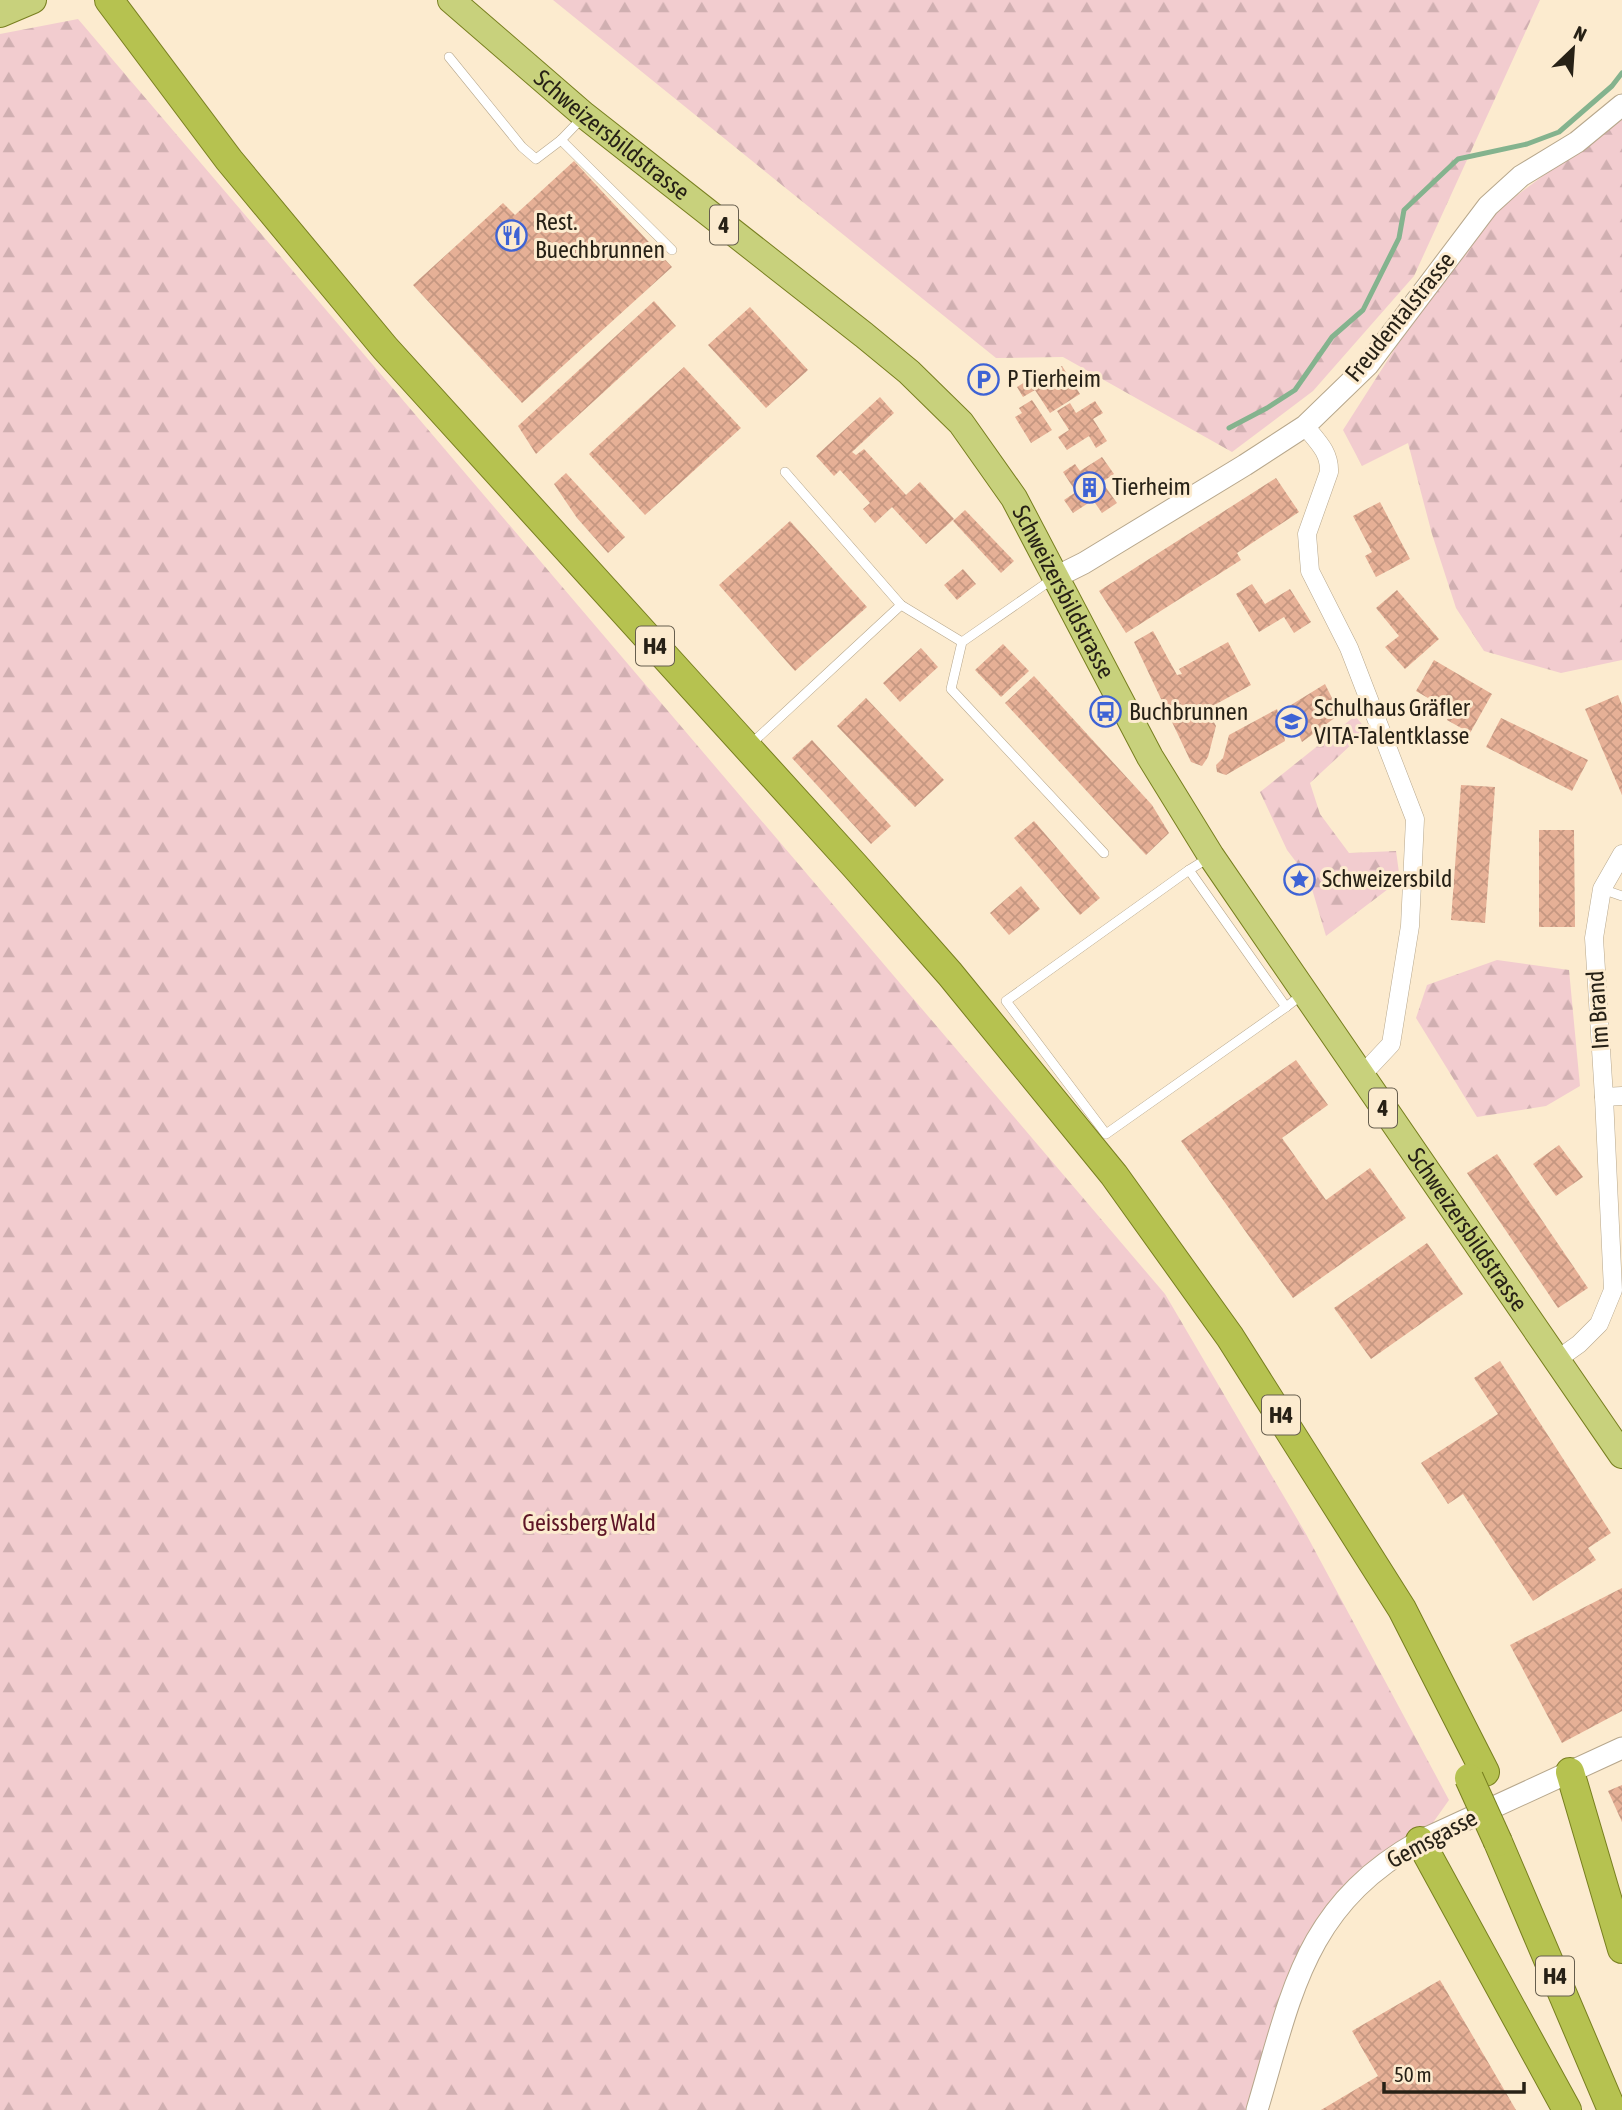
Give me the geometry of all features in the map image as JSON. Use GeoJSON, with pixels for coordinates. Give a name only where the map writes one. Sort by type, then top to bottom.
{"type":"FeatureCollection","features":[{"type":"Feature","properties":{"kind":"highway","name":"H4"},"geometry":{"type":"LineString","coordinates":[[111,2],[229,160],[385,348],[950,974],[1114,1175],[1230,1337],[1402,1609],[1622,2091]]}},
{"type":"Feature","properties":{"kind":"highway"},"geometry":{"type":"LineString","coordinates":[[1570,1772],[1622,1949]]}},
{"type":"Feature","properties":{"kind":"highway","name":"H4"},"geometry":{"type":"LineString","coordinates":[[1506,1838],[1612,2110]]}},
{"type":"Feature","properties":{"kind":"highway"},"geometry":{"type":"LineString","coordinates":[[1420,1841],[1567,2110]]}},
{"type":"Feature","properties":{"kind":"main road"},"geometry":{"type":"LineString","coordinates":[[0,14],[33,0]]}},
{"type":"Feature","properties":{"kind":"main road","name":"Schweizersbildstrasse"},"geometry":{"type":"LineString","coordinates":[[452,0],[584,115],[909,372],[961,423],[1014,498],[1150,757],[1295,1000],[1361,1076],[1622,1455]]}},
{"type":"Feature","properties":{"kind":"street","name":"Freudentalstrasse"},"geometry":{"type":"LineString","coordinates":[[1056,577],[1084,563],[1305,426],[1368,365],[1488,206],[1521,176],[1577,142],[1622,105]]}},
{"type":"Feature","properties":{"kind":"street"},"geometry":{"type":"LineString","coordinates":[[1305,426],[1326,452],[1329,463],[1329,472],[1307,534],[1310,571],[1349,648],[1415,819],[1410,926],[1391,1044],[1361,1076]]}},
{"type":"Feature","properties":{"kind":"street","name":"Im Brand"},"geometry":{"type":"LineString","coordinates":[[1558,1359],[1579,1344],[1599,1324],[1617,1289],[1613,1096],[1594,938],[1602,889],[1622,854]]}},
{"type":"Feature","properties":{"kind":"street","name":"Gemsgasse"},"geometry":{"type":"LineString","coordinates":[[1257,2110],[1295,1982],[1317,1938],[1344,1900],[1366,1878],[1391,1857],[1420,1841],[1622,1748]]}},
{"type":"Feature","properties":{"kind":"lane"},"geometry":{"type":"LineString","coordinates":[[449,57],[522,147],[536,159],[561,140],[584,115]]}},
{"type":"Feature","properties":{"kind":"lane"},"geometry":{"type":"LineString","coordinates":[[561,140],[672,250]]}},
{"type":"Feature","properties":{"kind":"lane"},"geometry":{"type":"LineString","coordinates":[[785,472],[901,605],[962,642]]}},
{"type":"Feature","properties":{"kind":"lane"},"geometry":{"type":"LineString","coordinates":[[1056,577],[962,642],[951,689],[1104,853]]}},
{"type":"Feature","properties":{"kind":"lane"},"geometry":{"type":"LineString","coordinates":[[747,748],[901,605]]}},
{"type":"Feature","properties":{"kind":"lane"},"geometry":{"type":"LineString","coordinates":[[1189,870],[1295,1000],[1106,1134],[1006,1001],[1189,870],[1211,856]]}},
{"type":"Feature","properties":{"kind":"lane"},"geometry":{"type":"LineString","coordinates":[[1602,889],[1622,896]]}},
{"type":"Feature","properties":{"kind":"green space"},"geometry":{"type":"Polygon","coordinates":[[[553,0],[1540,0],[1414,276],[1313,391],[1232,452],[1063,357],[996,358],[553,0]]]}},
{"type":"Feature","properties":{"kind":"green space","name":"Geissberg Wald"},"geometry":{"type":"Polygon","coordinates":[[[78,19],[1165,1294],[1306,1534],[1449,1800],[1420,1841],[1322,1930],[1257,2110],[0,2110],[0,34],[78,19]]]}},
{"type":"Feature","properties":{"kind":"green space"},"geometry":{"type":"Polygon","coordinates":[[[1622,105],[1622,660],[1561,673],[1484,651],[1456,608],[1432,534],[1408,443],[1362,466],[1343,430],[1403,336],[1496,211],[1583,146],[1622,105]]]}},
{"type":"Feature","properties":{"kind":"green space"},"geometry":{"type":"Polygon","coordinates":[[[1355,716],[1367,730],[1310,783],[1320,814],[1349,853],[1396,851],[1400,880],[1326,936],[1309,879],[1287,850],[1260,792],[1355,716]]]}},
{"type":"Feature","properties":{"kind":"green space"},"geometry":{"type":"Polygon","coordinates":[[[1497,960],[1569,970],[1580,1086],[1546,1106],[1477,1117],[1416,1018],[1427,985],[1497,960]]]}},
{"type":"Feature","properties":{"kind":"building"},"geometry":{"type":"Polygon","coordinates":[[[574,161],[672,267],[522,403],[413,285],[503,203],[515,215],[574,161]]]}},
{"type":"Feature","properties":{"kind":"building"},"geometry":{"type":"Polygon","coordinates":[[[654,301],[676,326],[536,454],[518,426],[654,301]]]}},
{"type":"Feature","properties":{"kind":"building"},"geometry":{"type":"Polygon","coordinates":[[[750,307],[808,370],[766,408],[708,345],[750,307]]]}},
{"type":"Feature","properties":{"kind":"building"},"geometry":{"type":"Polygon","coordinates":[[[1062,366],[1080,394],[1050,413],[1035,390],[1023,397],[1017,387],[1041,372],[1045,377],[1062,366]]]}},
{"type":"Feature","properties":{"kind":"building"},"geometry":{"type":"Polygon","coordinates":[[[684,367],[741,428],[645,515],[589,454],[684,367]]]}},
{"type":"Feature","properties":{"kind":"building"},"geometry":{"type":"Polygon","coordinates":[[[880,397],[894,413],[852,452],[856,455],[864,449],[906,495],[920,482],[954,519],[926,544],[892,507],[875,523],[863,509],[870,503],[840,470],[834,476],[816,456],[880,397]]]}},
{"type":"Feature","properties":{"kind":"building"},"geometry":{"type":"Polygon","coordinates":[[[1032,400],[1052,430],[1031,443],[1015,417],[1022,413],[1019,408],[1032,400]]]}},
{"type":"Feature","properties":{"kind":"building"},"geometry":{"type":"Polygon","coordinates":[[[1095,401],[1103,413],[1093,419],[1107,441],[1096,448],[1089,436],[1067,450],[1058,437],[1069,430],[1057,411],[1070,403],[1076,413],[1095,401]]]}},
{"type":"Feature","properties":{"kind":"building","name":"Tierheim"},"geometry":{"type":"Polygon","coordinates":[[[1102,457],[1114,474],[1102,482],[1117,503],[1102,513],[1093,500],[1073,513],[1064,500],[1076,492],[1063,472],[1075,464],[1080,471],[1102,457]]]}},
{"type":"Feature","properties":{"kind":"building"},"geometry":{"type":"Polygon","coordinates":[[[566,473],[625,537],[608,553],[577,518],[554,484],[566,473]]]}},
{"type":"Feature","properties":{"kind":"building"},"geometry":{"type":"Polygon","coordinates":[[[1276,478],[1299,512],[1237,553],[1241,560],[1126,633],[1099,591],[1276,478]]]}},
{"type":"Feature","properties":{"kind":"building"},"geometry":{"type":"Polygon","coordinates":[[[1380,502],[1410,559],[1376,577],[1365,556],[1372,552],[1353,516],[1380,502]]]}},
{"type":"Feature","properties":{"kind":"building"},"geometry":{"type":"Polygon","coordinates":[[[965,510],[1014,561],[1001,573],[953,521],[965,510]]]}},
{"type":"Feature","properties":{"kind":"building"},"geometry":{"type":"Polygon","coordinates":[[[790,521],[867,607],[795,671],[719,585],[790,521]]]}},
{"type":"Feature","properties":{"kind":"building"},"geometry":{"type":"Polygon","coordinates":[[[963,569],[976,584],[957,600],[944,585],[963,569]]]}},
{"type":"Feature","properties":{"kind":"building"},"geometry":{"type":"Polygon","coordinates":[[[1252,584],[1265,604],[1290,589],[1311,622],[1294,633],[1284,617],[1259,632],[1236,594],[1252,584]]]}},
{"type":"Feature","properties":{"kind":"building"},"geometry":{"type":"Polygon","coordinates":[[[1397,590],[1439,639],[1405,669],[1385,647],[1399,636],[1376,608],[1397,590]]]}},
{"type":"Feature","properties":{"kind":"building"},"geometry":{"type":"Polygon","coordinates":[[[1153,631],[1177,675],[1182,674],[1179,669],[1228,642],[1251,685],[1207,709],[1216,726],[1208,757],[1202,766],[1191,762],[1134,642],[1153,631]]]}},
{"type":"Feature","properties":{"kind":"building"},"geometry":{"type":"Polygon","coordinates":[[[1003,644],[1029,671],[1001,697],[975,670],[1003,644]]]}},
{"type":"Feature","properties":{"kind":"building"},"geometry":{"type":"Polygon","coordinates":[[[921,648],[938,667],[900,702],[883,683],[921,648]]]}},
{"type":"Feature","properties":{"kind":"building"},"geometry":{"type":"Polygon","coordinates":[[[1434,660],[1492,694],[1470,733],[1447,720],[1452,712],[1416,691],[1434,660]]]}},
{"type":"Feature","properties":{"kind":"building"},"geometry":{"type":"Polygon","coordinates":[[[1034,676],[1152,805],[1169,833],[1146,855],[1005,703],[1034,676]]]}},
{"type":"Feature","properties":{"kind":"building","name":"Schulhaus Gräfler VITA-Talentklasse"},"geometry":{"type":"Polygon","coordinates":[[[1325,684],[1340,714],[1302,742],[1297,730],[1284,736],[1285,741],[1226,775],[1217,772],[1216,765],[1223,758],[1229,735],[1277,709],[1278,713],[1325,684]]]}},
{"type":"Feature","properties":{"kind":"building"},"geometry":{"type":"Polygon","coordinates":[[[1618,695],[1622,705],[1622,795],[1585,709],[1618,695]]]}},
{"type":"Feature","properties":{"kind":"building"},"geometry":{"type":"Polygon","coordinates":[[[866,698],[944,780],[915,807],[837,726],[866,698]]]}},
{"type":"Feature","properties":{"kind":"building"},"geometry":{"type":"Polygon","coordinates":[[[1501,718],[1588,760],[1572,791],[1486,747],[1501,718]]]}},
{"type":"Feature","properties":{"kind":"building"},"geometry":{"type":"Polygon","coordinates":[[[812,740],[891,826],[871,844],[792,758],[812,740]]]}},
{"type":"Feature","properties":{"kind":"building"},"geometry":{"type":"Polygon","coordinates":[[[1461,785],[1495,787],[1485,923],[1451,920],[1461,785]]]}},
{"type":"Feature","properties":{"kind":"building"},"geometry":{"type":"Polygon","coordinates":[[[1034,821],[1100,898],[1080,915],[1014,838],[1034,821]]]}},
{"type":"Feature","properties":{"kind":"building"},"geometry":{"type":"Polygon","coordinates":[[[1539,830],[1574,830],[1575,927],[1539,927],[1539,830]]]}},
{"type":"Feature","properties":{"kind":"building"},"geometry":{"type":"Polygon","coordinates":[[[1021,886],[1040,909],[1009,935],[990,913],[1021,886]]]}},
{"type":"Feature","properties":{"kind":"building"},"geometry":{"type":"Polygon","coordinates":[[[1296,1060],[1328,1105],[1282,1138],[1326,1200],[1370,1168],[1406,1218],[1293,1298],[1181,1141],[1296,1060]]]}},
{"type":"Feature","properties":{"kind":"building"},"geometry":{"type":"Polygon","coordinates":[[[1559,1145],[1583,1177],[1556,1196],[1533,1164],[1559,1145]]]}},
{"type":"Feature","properties":{"kind":"building"},"geometry":{"type":"Polygon","coordinates":[[[1497,1154],[1588,1288],[1558,1308],[1467,1173],[1497,1154]]]}},
{"type":"Feature","properties":{"kind":"building"},"geometry":{"type":"Polygon","coordinates":[[[1427,1243],[1463,1294],[1371,1359],[1334,1308],[1427,1243]]]}},
{"type":"Feature","properties":{"kind":"building"},"geometry":{"type":"Polygon","coordinates":[[[1500,1361],[1611,1533],[1588,1548],[1596,1560],[1533,1601],[1463,1494],[1448,1504],[1421,1463],[1498,1414],[1474,1378],[1500,1361]]]}},
{"type":"Feature","properties":{"kind":"building"},"geometry":{"type":"Polygon","coordinates":[[[1622,1588],[1622,1711],[1562,1743],[1510,1645],[1622,1588]]]}},
{"type":"Feature","properties":{"kind":"building"},"geometry":{"type":"Polygon","coordinates":[[[1622,1785],[1622,1822],[1608,1791],[1622,1785]]]}},
{"type":"Feature","properties":{"kind":"building"},"geometry":{"type":"Polygon","coordinates":[[[1440,1980],[1516,2110],[1321,2110],[1378,2076],[1352,2031],[1440,1980]]]}},
{"type":"Feature","properties":{"kind":"waterway"},"geometry":{"type":"LineString","coordinates":[[1229,428],[1295,390],[1332,337],[1363,310],[1399,238],[1404,210],[1458,159],[1527,144],[1559,132],[1612,86],[1622,73]]}},
{"type":"Feature","properties":{"kind":"place","name":"Rest. Buechbrunnen"},"geometry":{"type":"Point","coordinates":[512,236]}},
{"type":"Feature","properties":{"kind":"place","name":"P Tierheim"},"geometry":{"type":"Point","coordinates":[984,379]}},
{"type":"Feature","properties":{"kind":"place","name":"Tierheim"},"geometry":{"type":"Point","coordinates":[1089,487]}},
{"type":"Feature","properties":{"kind":"place","name":"Buchbrunnen"},"geometry":{"type":"Point","coordinates":[1106,712]}},
{"type":"Feature","properties":{"kind":"place","name":"Schulhaus Gräfler VITA-Talentklasse"},"geometry":{"type":"Point","coordinates":[1291,722]}},
{"type":"Feature","properties":{"kind":"place","name":"Schweizersbild"},"geometry":{"type":"Point","coordinates":[1299,879]}}]}
